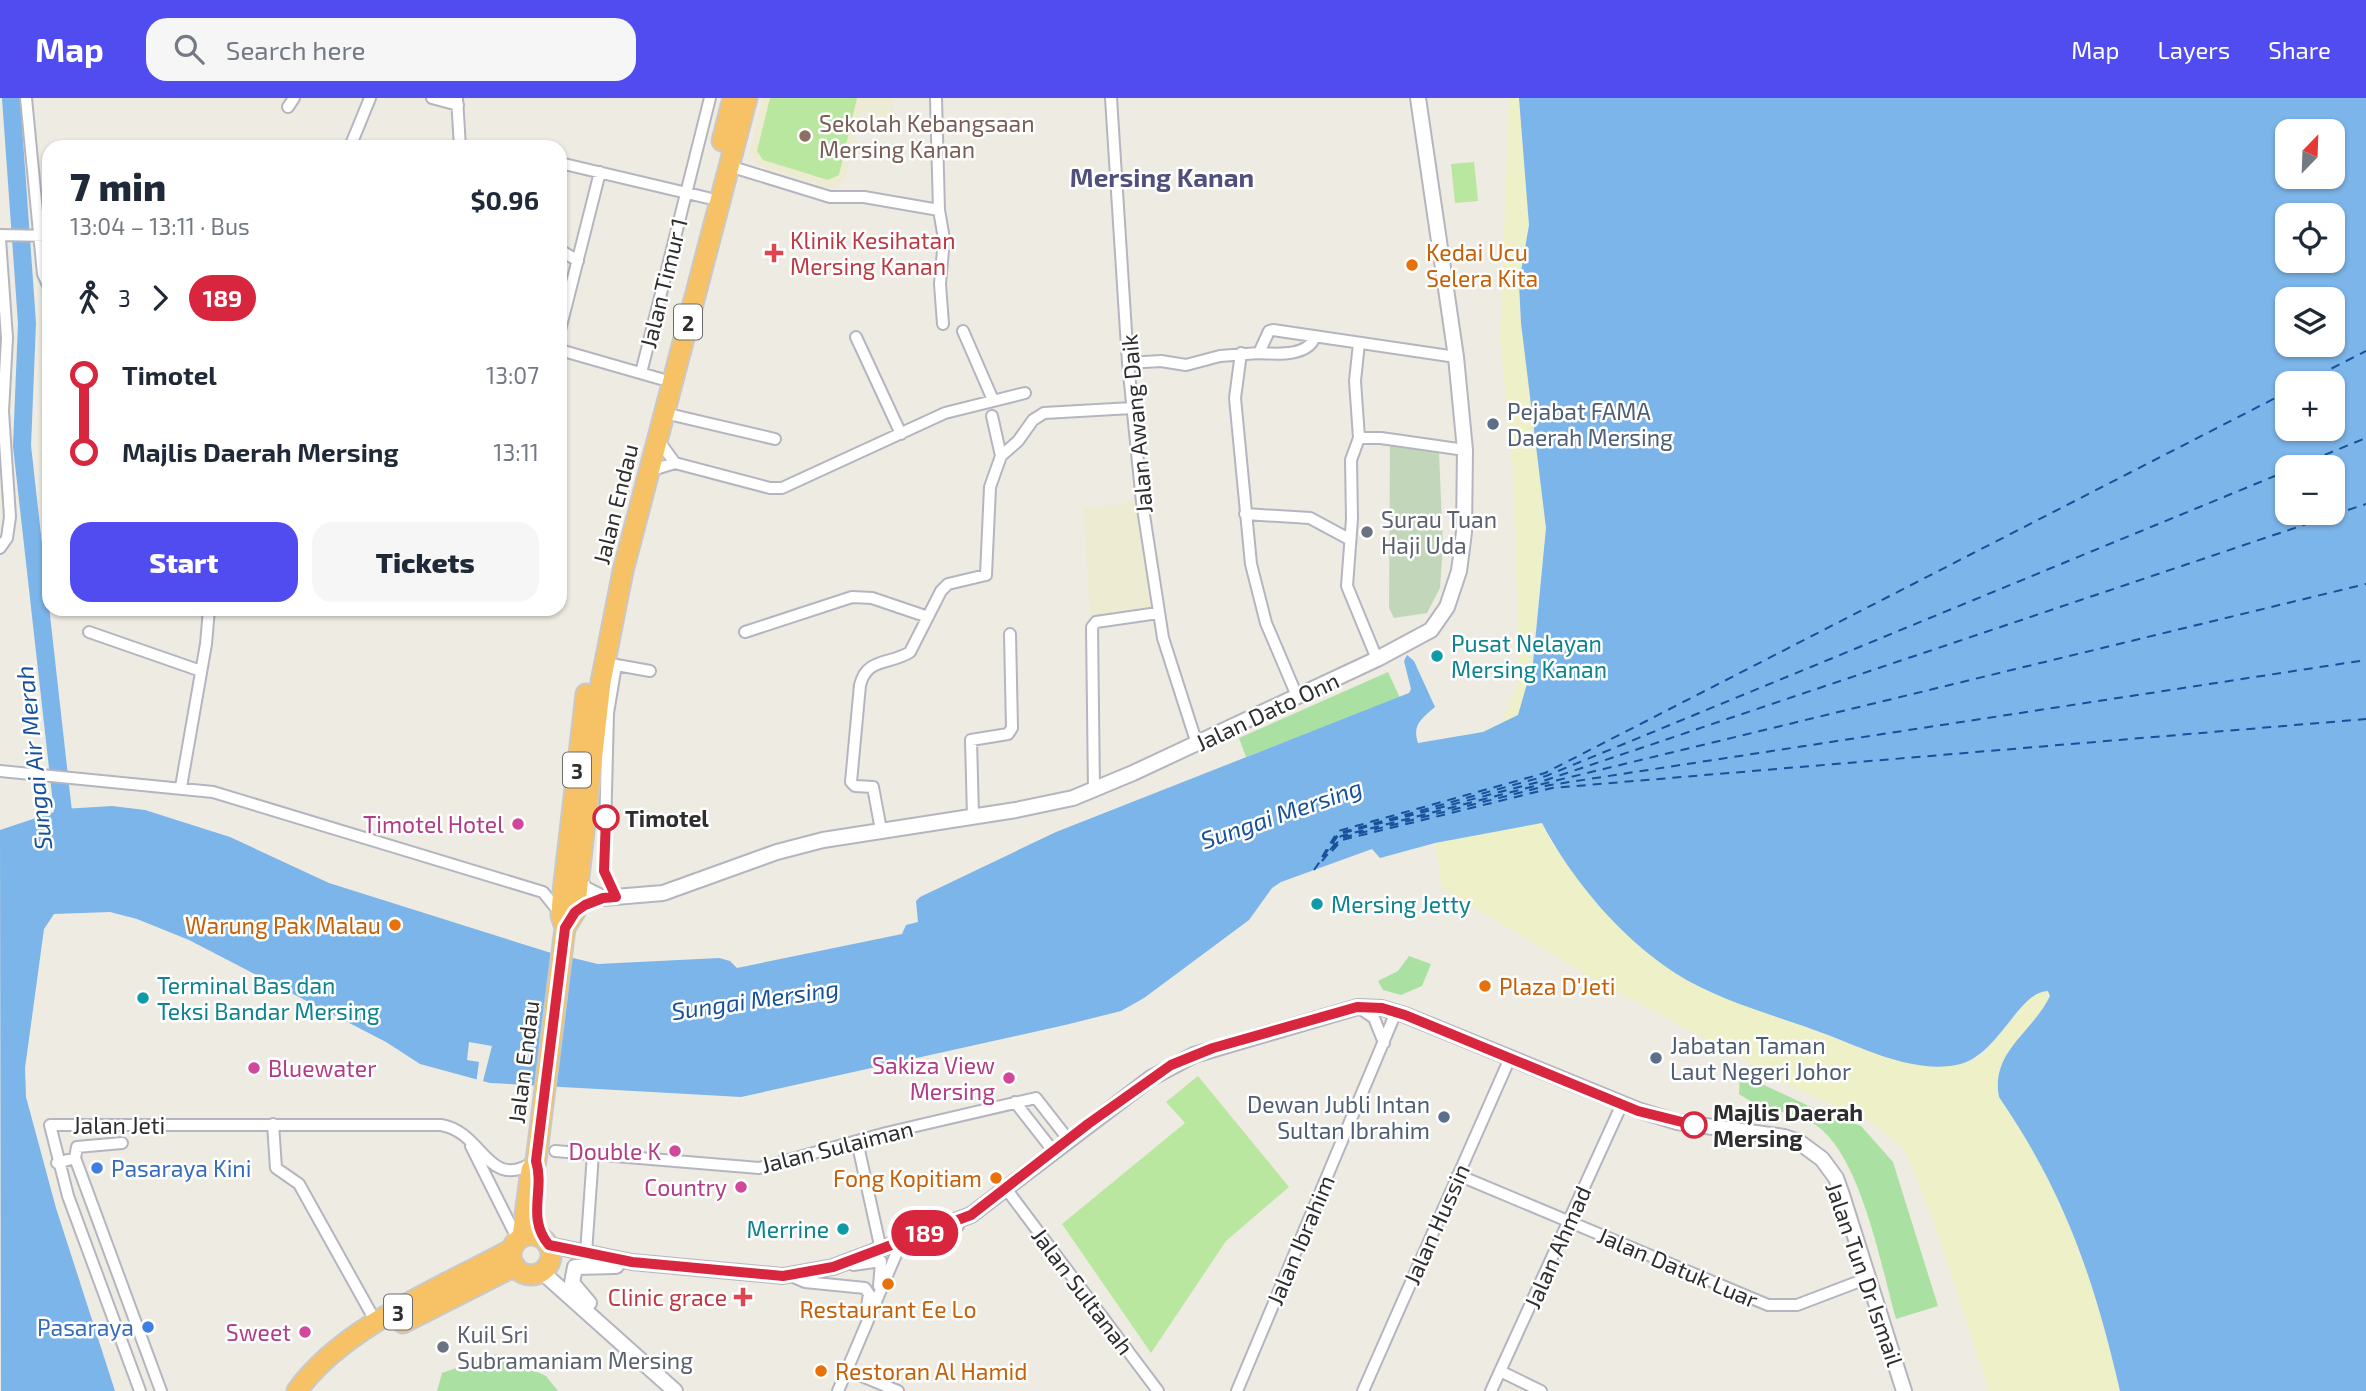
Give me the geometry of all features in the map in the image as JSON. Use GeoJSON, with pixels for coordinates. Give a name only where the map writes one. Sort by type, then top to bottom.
{"type":"FeatureCollection","features":[{"type":"Feature","properties":{"kind":"highway","name":"Jalan Endau"},"geometry":{"type":"LineString","coordinates":[[517,1248],[531,1170],[536,1161],[572,880],[602,713],[623,571],[661,379],[733,98]]}},
{"type":"Feature","properties":{"kind":"highway","name":"Jalan Endau"},"geometry":{"type":"LineString","coordinates":[[572,880],[588,680],[644,475],[657,439],[747,98]]}},
{"type":"Feature","properties":{"kind":"highway","name":"Jalan Endau"},"geometry":{"type":"LineString","coordinates":[[536,1161],[539,1171],[535,1212],[547,1242]]}},
{"type":"Feature","properties":{"kind":"highway"},"geometry":{"type":"LineString","coordinates":[[542,1272],[525,1274],[517,1248],[530,1235],[547,1242]]}},
{"type":"Feature","properties":{"kind":"highway","name":"3"},"geometry":{"type":"LineString","coordinates":[[542,1272],[552,1258],[547,1242]]}},
{"type":"Feature","properties":{"kind":"highway","name":"3"},"geometry":{"type":"LineString","coordinates":[[297,1391],[318,1365],[377,1324],[517,1248]]}},
{"type":"Feature","properties":{"kind":"highway","name":"3"},"geometry":{"type":"LineString","coordinates":[[310,1391],[335,1366],[517,1248]]}},
{"type":"Feature","properties":{"kind":"street"},"geometry":{"type":"LineString","coordinates":[[26,98],[42,261]]}},
{"type":"Feature","properties":{"kind":"street"},"geometry":{"type":"LineString","coordinates":[[353,140],[370,98]]}},
{"type":"Feature","properties":{"kind":"street"},"geometry":{"type":"LineString","coordinates":[[432,98],[458,102],[460,140]]}},
{"type":"Feature","properties":{"kind":"street","name":"Jalan Timur 1"},"geometry":{"type":"LineString","coordinates":[[641,373],[710,98]]}},
{"type":"Feature","properties":{"kind":"street"},"geometry":{"type":"LineString","coordinates":[[936,98],[939,210],[944,239],[940,284],[943,324]]}},
{"type":"Feature","properties":{"kind":"street","name":"Jalan Awang Daik"},"geometry":{"type":"LineString","coordinates":[[1111,98],[1132,408],[1158,613],[1196,744]]}},
{"type":"Feature","properties":{"kind":"street","name":"Jalan Dato Onn"},"geometry":{"type":"LineString","coordinates":[[610,898],[675,891],[777,852],[881,830],[1056,803],[1094,790],[1196,744],[1377,659],[1431,630],[1447,607],[1462,551],[1465,450],[1456,357],[1418,98]]}},
{"type":"Feature","properties":{"kind":"street"},"geometry":{"type":"LineString","coordinates":[[567,165],[708,198]]}},
{"type":"Feature","properties":{"kind":"street"},"geometry":{"type":"LineString","coordinates":[[729,166],[830,197],[864,197],[939,210]]}},
{"type":"Feature","properties":{"kind":"street"},"geometry":{"type":"LineString","coordinates":[[567,303],[600,172]]}},
{"type":"Feature","properties":{"kind":"street"},"geometry":{"type":"LineString","coordinates":[[0,548],[6,538],[10,517],[1,411],[7,338],[2,236],[40,234]]}},
{"type":"Feature","properties":{"kind":"street"},"geometry":{"type":"LineString","coordinates":[[567,254],[578,261]]}},
{"type":"Feature","properties":{"kind":"street"},"geometry":{"type":"LineString","coordinates":[[963,331],[993,400]]}},
{"type":"Feature","properties":{"kind":"street"},"geometry":{"type":"LineString","coordinates":[[1258,353],[1269,331],[1456,357]]}},
{"type":"Feature","properties":{"kind":"street"},"geometry":{"type":"LineString","coordinates":[[1128,363],[1161,361],[1186,365],[1241,353],[1297,351],[1312,343],[1315,336]]}},
{"type":"Feature","properties":{"kind":"street"},"geometry":{"type":"LineString","coordinates":[[856,337],[901,434]]}},
{"type":"Feature","properties":{"kind":"street"},"geometry":{"type":"LineString","coordinates":[[1359,343],[1355,381],[1359,438],[1351,460],[1348,592],[1377,659]]}},
{"type":"Feature","properties":{"kind":"street"},"geometry":{"type":"LineString","coordinates":[[567,352],[661,379]]}},
{"type":"Feature","properties":{"kind":"street"},"geometry":{"type":"LineString","coordinates":[[1241,353],[1235,398],[1245,514],[1257,596],[1297,696]]}},
{"type":"Feature","properties":{"kind":"street"},"geometry":{"type":"LineString","coordinates":[[644,475],[675,463],[770,488],[782,488],[948,412],[1026,393]]}},
{"type":"Feature","properties":{"kind":"street"},"geometry":{"type":"LineString","coordinates":[[881,830],[873,787],[855,786],[851,782],[860,685],[868,667],[909,652],[941,591],[948,584],[986,575],[990,487],[1001,456],[1039,415],[1132,408]]}},
{"type":"Feature","properties":{"kind":"street"},"geometry":{"type":"LineString","coordinates":[[664,413],[735,432],[749,432],[775,439]]}},
{"type":"Feature","properties":{"kind":"street"},"geometry":{"type":"LineString","coordinates":[[992,416],[1001,456]]}},
{"type":"Feature","properties":{"kind":"street"},"geometry":{"type":"LineString","coordinates":[[1359,438],[1381,438],[1465,450]]}},
{"type":"Feature","properties":{"kind":"street"},"geometry":{"type":"LineString","coordinates":[[657,439],[675,463]]}},
{"type":"Feature","properties":{"kind":"street"},"geometry":{"type":"LineString","coordinates":[[1245,514],[1310,518],[1349,539]]}},
{"type":"Feature","properties":{"kind":"street"},"geometry":{"type":"LineString","coordinates":[[745,632],[852,597],[872,598],[928,617]]}},
{"type":"Feature","properties":{"kind":"street"},"geometry":{"type":"LineString","coordinates":[[1094,790],[1092,627],[1096,622],[1158,613]]}},
{"type":"Feature","properties":{"kind":"street"},"geometry":{"type":"LineString","coordinates":[[181,787],[208,616]]}},
{"type":"Feature","properties":{"kind":"street"},"geometry":{"type":"LineString","coordinates":[[89,632],[201,671]]}},
{"type":"Feature","properties":{"kind":"street"},"geometry":{"type":"LineString","coordinates":[[973,816],[971,740],[1008,734],[1012,728],[1010,634]]}},
{"type":"Feature","properties":{"kind":"street"},"geometry":{"type":"LineString","coordinates":[[610,664],[650,671]]}},
{"type":"Feature","properties":{"kind":"street"},"geometry":{"type":"LineString","coordinates":[[602,713],[604,871],[610,898]]}},
{"type":"Feature","properties":{"kind":"street"},"geometry":{"type":"LineString","coordinates":[[0,771],[213,792],[543,892],[567,918],[610,898]]}},
{"type":"Feature","properties":{"kind":"street"},"geometry":{"type":"LineString","coordinates":[[543,892],[572,880],[585,889],[610,898]]}},
{"type":"Feature","properties":{"kind":"street"},"geometry":{"type":"LineString","coordinates":[[547,1242],[632,1262],[791,1276],[833,1267],[971,1215],[1007,1190],[1068,1139],[1171,1065],[1213,1048],[1357,1007],[1374,1018],[1384,1043]]}},
{"type":"Feature","properties":{"kind":"street","name":"Jalan Tun Dr Ismail"},"geometry":{"type":"LineString","coordinates":[[1357,1007],[1396,1012],[1622,1104],[1677,1122],[1784,1137],[1810,1148],[1836,1178],[1904,1391]]}},
{"type":"Feature","properties":{"kind":"street","name":"Jalan Ibrahim"},"geometry":{"type":"LineString","coordinates":[[1237,1391],[1396,1012]]}},
{"type":"Feature","properties":{"kind":"street","name":"Jalan Hussin"},"geometry":{"type":"LineString","coordinates":[[1363,1391],[1510,1058]]}},
{"type":"Feature","properties":{"kind":"street","name":"Jalan Sulaiman"},"geometry":{"type":"LineString","coordinates":[[555,1151],[759,1168],[857,1141],[1037,1098],[1068,1139]]}},
{"type":"Feature","properties":{"kind":"street"},"geometry":{"type":"LineString","coordinates":[[1015,1102],[1054,1152]]}},
{"type":"Feature","properties":{"kind":"street","name":"Jalan Ahmad"},"geometry":{"type":"LineString","coordinates":[[1491,1391],[1622,1104]]}},
{"type":"Feature","properties":{"kind":"street"},"geometry":{"type":"LineString","coordinates":[[273,1124],[276,1168],[299,1184],[377,1324]]}},
{"type":"Feature","properties":{"kind":"street","name":"Jalan Jeti"},"geometry":{"type":"LineString","coordinates":[[140,1391],[57,1163],[50,1125],[441,1125],[459,1129],[466,1135]]}},
{"type":"Feature","properties":{"kind":"street"},"geometry":{"type":"LineString","coordinates":[[466,1135],[503,1171],[521,1170],[536,1161]]}},
{"type":"Feature","properties":{"kind":"street"},"geometry":{"type":"LineString","coordinates":[[466,1135],[517,1248]]}},
{"type":"Feature","properties":{"kind":"street"},"geometry":{"type":"LineString","coordinates":[[857,1141],[881,1250]]}},
{"type":"Feature","properties":{"kind":"street"},"geometry":{"type":"LineString","coordinates":[[122,1143],[77,1147],[75,1158],[161,1391]]}},
{"type":"Feature","properties":{"kind":"street"},"geometry":{"type":"LineString","coordinates":[[586,1252],[593,1154]]}},
{"type":"Feature","properties":{"kind":"street"},"geometry":{"type":"LineString","coordinates":[[57,1163],[75,1158]]}},
{"type":"Feature","properties":{"kind":"street","name":"Jalan Datuk Luar"},"geometry":{"type":"LineString","coordinates":[[1458,1175],[1775,1307],[1797,1305],[1868,1278]]}},
{"type":"Feature","properties":{"kind":"street","name":"Jalan Sultanah"},"geometry":{"type":"LineString","coordinates":[[1007,1190],[1158,1391]]}},
{"type":"Feature","properties":{"kind":"street"},"geometry":{"type":"LineString","coordinates":[[838,1391],[897,1252],[966,1222],[971,1215]]}},
{"type":"Feature","properties":{"kind":"street"},"geometry":{"type":"LineString","coordinates":[[833,1267],[842,1268],[881,1261],[880,1292]]}},
{"type":"Feature","properties":{"kind":"street"},"geometry":{"type":"LineString","coordinates":[[626,1347],[622,1339],[579,1293],[571,1277],[575,1267],[582,1265],[625,1266],[632,1262]]}},
{"type":"Feature","properties":{"kind":"street"},"geometry":{"type":"LineString","coordinates":[[542,1272],[675,1391]]}},
{"type":"Feature","properties":{"kind":"street"},"geometry":{"type":"LineString","coordinates":[[791,1276],[805,1282],[869,1290],[862,1321],[864,1329]]}},
{"type":"Feature","properties":{"kind":"street"},"geometry":{"type":"LineString","coordinates":[[847,1370],[898,1391]]}},
{"type":"Feature","properties":{"kind":"street"},"geometry":{"type":"LineString","coordinates":[[1500,1371],[1541,1391]]}},
{"type":"Feature","properties":{"kind":"shaded area","name":"Sekolah Kebangsaan Mersing Kanan"},"geometry":{"type":"Polygon","coordinates":[[[763,98],[893,98],[893,119],[862,111],[845,181],[832,189],[757,165],[749,153],[763,98]]]}},
{"type":"Feature","properties":{"kind":"shaded area"},"geometry":{"type":"Polygon","coordinates":[[[1390,446],[1439,452],[1443,546],[1440,588],[1427,613],[1394,618],[1389,608],[1390,446]]]}},
{"type":"Feature","properties":{"kind":"shaded area"},"geometry":{"type":"Polygon","coordinates":[[[1135,502],[1151,609],[1090,616],[1083,508],[1135,502]]]}},
{"type":"Feature","properties":{"kind":"green space","name":"Sekolah Kebangsaan Mersing Kanan"},"geometry":{"type":"Polygon","coordinates":[[[770,98],[857,98],[839,175],[828,180],[763,160],[757,151],[770,98]]]}},
{"type":"Feature","properties":{"kind":"green space"},"geometry":{"type":"Polygon","coordinates":[[[1474,162],[1478,201],[1455,203],[1451,164],[1474,162]]]}},
{"type":"Feature","properties":{"kind":"green space"},"geometry":{"type":"Polygon","coordinates":[[[1388,672],[1400,698],[1246,757],[1239,738],[1388,672]]]}},
{"type":"Feature","properties":{"kind":"green space"},"geometry":{"type":"Polygon","coordinates":[[[1409,956],[1431,964],[1422,986],[1401,995],[1383,990],[1378,981],[1398,971],[1409,956]]]}},
{"type":"Feature","properties":{"kind":"green space"},"geometry":{"type":"Polygon","coordinates":[[[1740,1074],[1809,1106],[1861,1126],[1893,1162],[1938,1306],[1896,1319],[1866,1210],[1842,1155],[1827,1135],[1809,1121],[1757,1104],[1739,1094],[1740,1074]]]}},
{"type":"Feature","properties":{"kind":"green space"},"geometry":{"type":"Polygon","coordinates":[[[1198,1076],[1289,1187],[1226,1241],[1151,1353],[1062,1224],[1185,1123],[1166,1102],[1198,1076]]]}},
{"type":"Feature","properties":{"kind":"green space"},"geometry":{"type":"Polygon","coordinates":[[[497,1354],[546,1376],[558,1391],[437,1391],[442,1373],[497,1354]]]}},
{"type":"Feature","properties":{"kind":"sand"},"geometry":{"type":"Polygon","coordinates":[[[1509,98],[1519,98],[1529,225],[1519,283],[1521,323],[1546,528],[1529,682],[1518,715],[1501,726],[1517,684],[1519,657],[1513,469],[1500,338],[1509,98]]]}},
{"type":"Feature","properties":{"kind":"sand"},"geometry":{"type":"Polygon","coordinates":[[[1542,823],[1557,851],[1732,1000],[1879,1055],[1936,1066],[1971,1062],[1984,1054],[2029,999],[2040,991],[2050,993],[2046,1006],[2009,1050],[2002,1063],[1998,1079],[1999,1097],[2042,1168],[2074,1238],[2088,1274],[2120,1391],[1989,1391],[1935,1225],[1904,1148],[1866,1119],[1762,1074],[1748,1061],[1604,985],[1442,888],[1435,843],[1542,823]]]}},
{"type":"Feature","properties":{"kind":"water","name":"Sungai Mersing"},"geometry":{"type":"Polygon","coordinates":[[[1519,98],[2366,98],[2366,1391],[2120,1391],[2088,1274],[2074,1238],[2042,1168],[1999,1097],[2001,1067],[2015,1043],[2043,1009],[2050,996],[2048,991],[2037,994],[2027,1002],[1996,1039],[1971,1060],[1940,1067],[1891,1059],[1730,1000],[1675,973],[1635,942],[1599,906],[1568,865],[1542,823],[1435,843],[1380,858],[1372,849],[1281,882],[1272,888],[1249,920],[1144,998],[1121,1011],[741,1097],[490,1083],[420,1064],[386,1042],[189,940],[137,919],[110,912],[54,914],[44,929],[25,1068],[26,1097],[56,1208],[115,1391],[1,1391],[0,830],[63,809],[112,806],[145,810],[230,837],[329,883],[548,952],[598,964],[719,958],[730,961],[737,968],[902,934],[906,925],[918,922],[916,901],[920,897],[1056,832],[1409,693],[1411,689],[1404,661],[1407,655],[1414,661],[1435,707],[1417,727],[1418,743],[1483,732],[1518,715],[1533,663],[1546,528],[1521,323],[1519,283],[1529,225],[1519,98]]]}},
{"type":"Feature","properties":{"kind":"pier"},"geometry":{"type":"Polygon","coordinates":[[[469,1042],[492,1046],[482,1085],[476,1084],[479,1062],[467,1060],[469,1042]]]}},
{"type":"Feature","properties":{"kind":"waterway","name":"Sungai Air Merah"},"geometry":{"type":"LineString","coordinates":[[11,98],[27,323],[22,446],[65,830]]}},
{"type":"Feature","properties":{"kind":"ferry route"},"geometry":{"type":"LineString","coordinates":[[2327,371],[2366,351]]}},
{"type":"Feature","properties":{"kind":"ferry route"},"geometry":{"type":"LineString","coordinates":[[1322,857],[1338,831],[1545,773],[2275,398]]}},
{"type":"Feature","properties":{"kind":"ferry route"},"geometry":{"type":"LineString","coordinates":[[2324,455],[2366,438]]}},
{"type":"Feature","properties":{"kind":"ferry route"},"geometry":{"type":"LineString","coordinates":[[1332,843],[1339,833],[1546,776],[2275,476]]}},
{"type":"Feature","properties":{"kind":"ferry route"},"geometry":{"type":"LineString","coordinates":[[1314,870],[1339,834],[1546,780],[2366,504]]}},
{"type":"Feature","properties":{"kind":"ferry route"},"geometry":{"type":"LineString","coordinates":[[1330,850],[1341,836],[1550,782],[2366,584]]}},
{"type":"Feature","properties":{"kind":"ferry route"},"geometry":{"type":"LineString","coordinates":[[1322,861],[1341,838],[1550,785],[2366,660]]}},
{"type":"Feature","properties":{"kind":"ferry route"},"geometry":{"type":"LineString","coordinates":[[1332,851],[1342,840],[1552,788],[2366,719]]}},
{"type":"Feature","properties":{"kind":"bus line","name":"189"},"geometry":{"type":"LineString","coordinates":[[606,818],[604,871],[613,885],[616,897],[603,898],[585,905],[575,912],[565,928],[536,1161],[539,1171],[535,1212],[544,1239],[549,1245],[632,1262],[783,1276],[833,1267],[971,1215],[1007,1190],[1068,1139],[1171,1065],[1213,1048],[1357,1007],[1370,1006],[1405,1015],[1638,1111],[1694,1125]]}},
{"type":"Feature","properties":{"kind":"place","name":"Sekolah Kebangsaan Mersing Kanan"},"geometry":{"type":"Point","coordinates":[805,136]}},
{"type":"Feature","properties":{"kind":"place","name":"Klinik Kesihatan Mersing Kanan"},"geometry":{"type":"Point","coordinates":[774,253]}},
{"type":"Feature","properties":{"kind":"place","name":"Kedai Ucu Selera Kita"},"geometry":{"type":"Point","coordinates":[1412,265]}},
{"type":"Feature","properties":{"kind":"place","name":"Pejabat FAMA Daerah Mersing"},"geometry":{"type":"Point","coordinates":[1493,424]}},
{"type":"Feature","properties":{"kind":"place","name":"Surau Tuan Haji Uda"},"geometry":{"type":"Point","coordinates":[1367,532]}},
{"type":"Feature","properties":{"kind":"place","name":"Pusat Nelayan Mersing Kanan"},"geometry":{"type":"Point","coordinates":[1437,656]}},
{"type":"Feature","properties":{"kind":"place","name":"Timotel"},"geometry":{"type":"Point","coordinates":[606,818]}},
{"type":"Feature","properties":{"kind":"place","name":"Timotel Hotel"},"geometry":{"type":"Point","coordinates":[518,824]}},
{"type":"Feature","properties":{"kind":"place","name":"Mersing Jetty"},"geometry":{"type":"Point","coordinates":[1317,904]}},
{"type":"Feature","properties":{"kind":"place","name":"Warung Pak Malau"},"geometry":{"type":"Point","coordinates":[395,925]}},
{"type":"Feature","properties":{"kind":"place","name":"Plaza D'Jeti"},"geometry":{"type":"Point","coordinates":[1485,986]}},
{"type":"Feature","properties":{"kind":"place","name":"Terminal Bas dan Teksi Bandar Mersing"},"geometry":{"type":"Point","coordinates":[143,998]}},
{"type":"Feature","properties":{"kind":"place","name":"Jabatan Taman Laut Negeri Johor"},"geometry":{"type":"Point","coordinates":[1656,1058]}},
{"type":"Feature","properties":{"kind":"place","name":"Bluewater"},"geometry":{"type":"Point","coordinates":[254,1068]}},
{"type":"Feature","properties":{"kind":"place","name":"Sakiza View Mersing"},"geometry":{"type":"Point","coordinates":[1009,1078]}},
{"type":"Feature","properties":{"kind":"place","name":"Dewan Jubli Intan Sultan Ibrahim"},"geometry":{"type":"Point","coordinates":[1444,1117]}},
{"type":"Feature","properties":{"kind":"place","name":"Majlis Daerah Mersing"},"geometry":{"type":"Point","coordinates":[1694,1125]}},
{"type":"Feature","properties":{"kind":"place","name":"Double K"},"geometry":{"type":"Point","coordinates":[675,1151]}},
{"type":"Feature","properties":{"kind":"place","name":"Pasaraya Kini"},"geometry":{"type":"Point","coordinates":[97,1168]}},
{"type":"Feature","properties":{"kind":"place","name":"Fong Kopitiam"},"geometry":{"type":"Point","coordinates":[996,1178]}},
{"type":"Feature","properties":{"kind":"place","name":"Country"},"geometry":{"type":"Point","coordinates":[741,1187]}},
{"type":"Feature","properties":{"kind":"place","name":"Merrine"},"geometry":{"type":"Point","coordinates":[843,1229]}},
{"type":"Feature","properties":{"kind":"place","name":"Restaurant Ee Lo"},"geometry":{"type":"Point","coordinates":[888,1284]}},
{"type":"Feature","properties":{"kind":"place","name":"Clinic grace"},"geometry":{"type":"Point","coordinates":[743,1297]}},
{"type":"Feature","properties":{"kind":"place","name":"Pasaraya"},"geometry":{"type":"Point","coordinates":[148,1327]}},
{"type":"Feature","properties":{"kind":"place","name":"Sweet"},"geometry":{"type":"Point","coordinates":[305,1332]}},
{"type":"Feature","properties":{"kind":"place","name":"Kuil Sri Subramaniam Mersing"},"geometry":{"type":"Point","coordinates":[443,1347]}},
{"type":"Feature","properties":{"kind":"place","name":"Restoran Al Hamid"},"geometry":{"type":"Point","coordinates":[821,1371]}},
{"type":"Feature","properties":{"kind":"district","name":"Mersing Kanan"},"geometry":{"type":"Point","coordinates":[1162,176]}}]}
